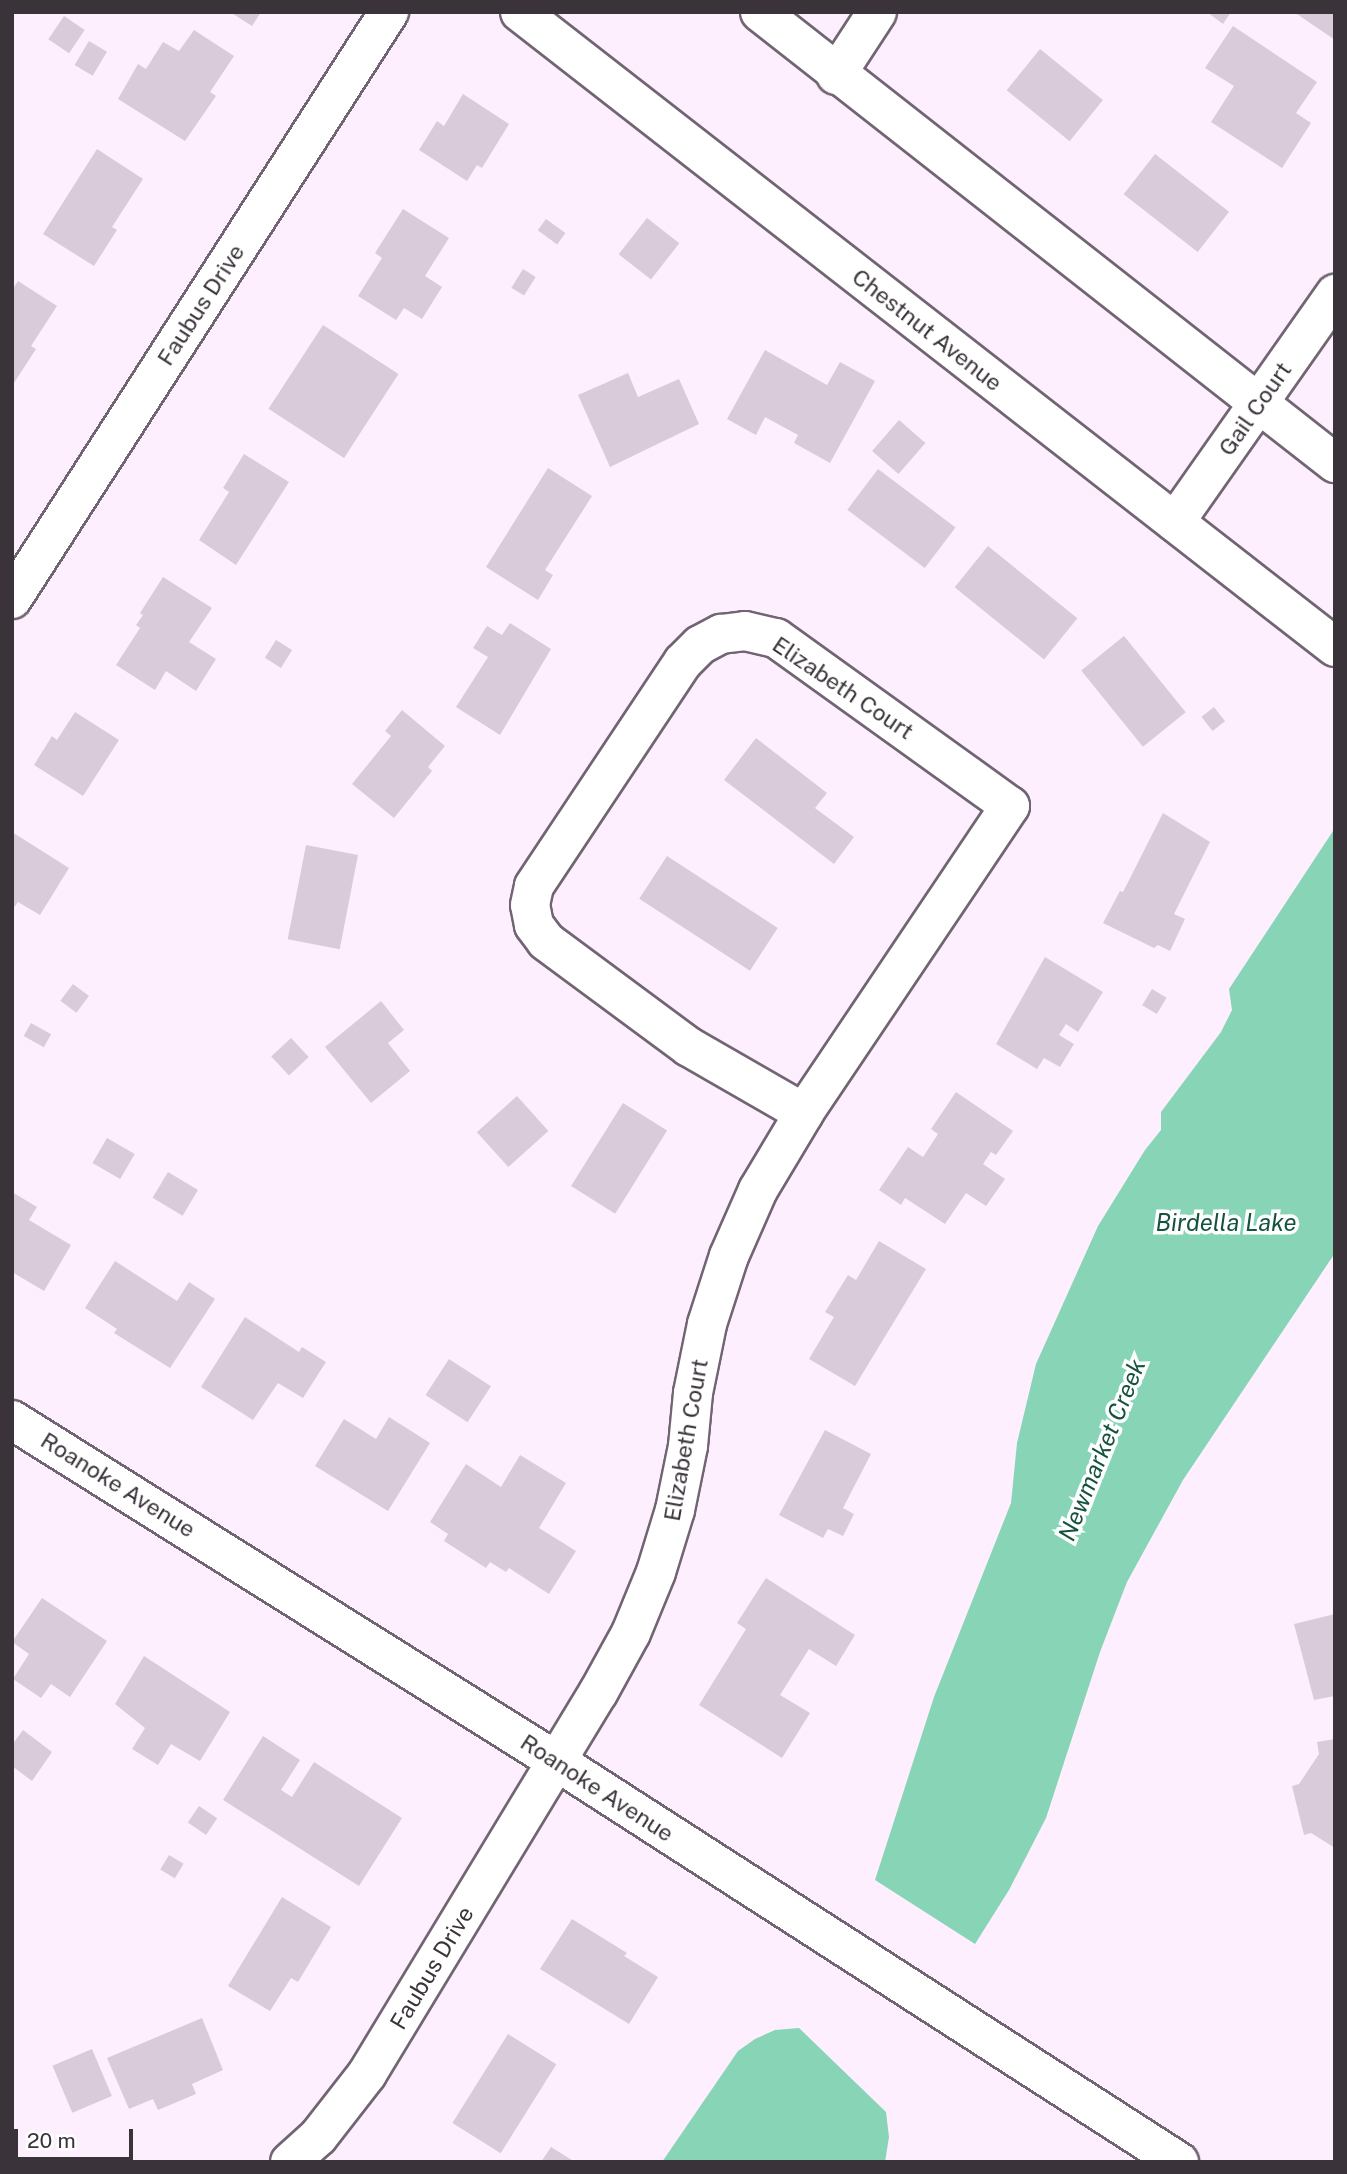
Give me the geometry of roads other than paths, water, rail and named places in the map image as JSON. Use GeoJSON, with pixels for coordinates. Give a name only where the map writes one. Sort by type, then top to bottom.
{"type":"FeatureCollection","features":[{"type":"Feature","properties":{"kind":"street","name":"Faubus Drive"},"geometry":{"type":"LineString","coordinates":[[12,598],[389,12]]}},
{"type":"Feature","properties":{"kind":"street","name":"Chestnut Avenue"},"geometry":{"type":"LineString","coordinates":[[520,12],[1335,647]]}},
{"type":"Feature","properties":{"kind":"street"},"geometry":{"type":"LineString","coordinates":[[760,12],[836,75],[1335,463]]}},
{"type":"Feature","properties":{"kind":"street"},"geometry":{"type":"LineString","coordinates":[[836,75],[877,12]]}},
{"type":"Feature","properties":{"kind":"street","name":"Gail Court"},"geometry":{"type":"LineString","coordinates":[[1175,522],[1335,294]]}},
{"type":"Feature","properties":{"kind":"street","name":"Elizabeth Court"},"geometry":{"type":"LineString","coordinates":[[556,1761],[631,1633],[656,1572],[676,1510],[707,1324],[729,1256],[758,1191],[804,1113],[1010,806],[776,638],[746,631],[721,634],[700,645],[683,662],[534,886],[530,905],[534,925],[546,941],[689,1047],[804,1113]]}},
{"type":"Feature","properties":{"kind":"street","name":"Roanoke Avenue"},"geometry":{"type":"LineString","coordinates":[[12,1420],[556,1761],[1179,2162]]}},
{"type":"Feature","properties":{"kind":"street","name":"Faubus Drive"},"geometry":{"type":"LineString","coordinates":[[290,2162],[318,2137],[368,2074],[556,1761]]}},
{"type":"Feature","properties":{"kind":"water","name":"Birdella Lake"},"geometry":{"type":"Polygon","coordinates":[[[1335,828],[1335,1253],[1183,1480],[1127,1582],[1100,1652],[1046,1818],[1009,1890],[975,1944],[875,1880],[934,1697],[1011,1503],[1017,1443],[1036,1364],[1098,1226],[1145,1150],[1161,1130],[1161,1112],[1221,1032],[1232,1010],[1229,989],[1335,828]]]}},
{"type":"Feature","properties":{"kind":"water"},"geometry":{"type":"Polygon","coordinates":[[[799,2028],[886,2112],[889,2137],[885,2162],[662,2162],[738,2051],[775,2030],[799,2028]]]}},
{"type":"Feature","properties":{"kind":"water label","name":"Newmarket Creek"},"geometry":{"type":"Point","coordinates":[1102,1450]}}]}
